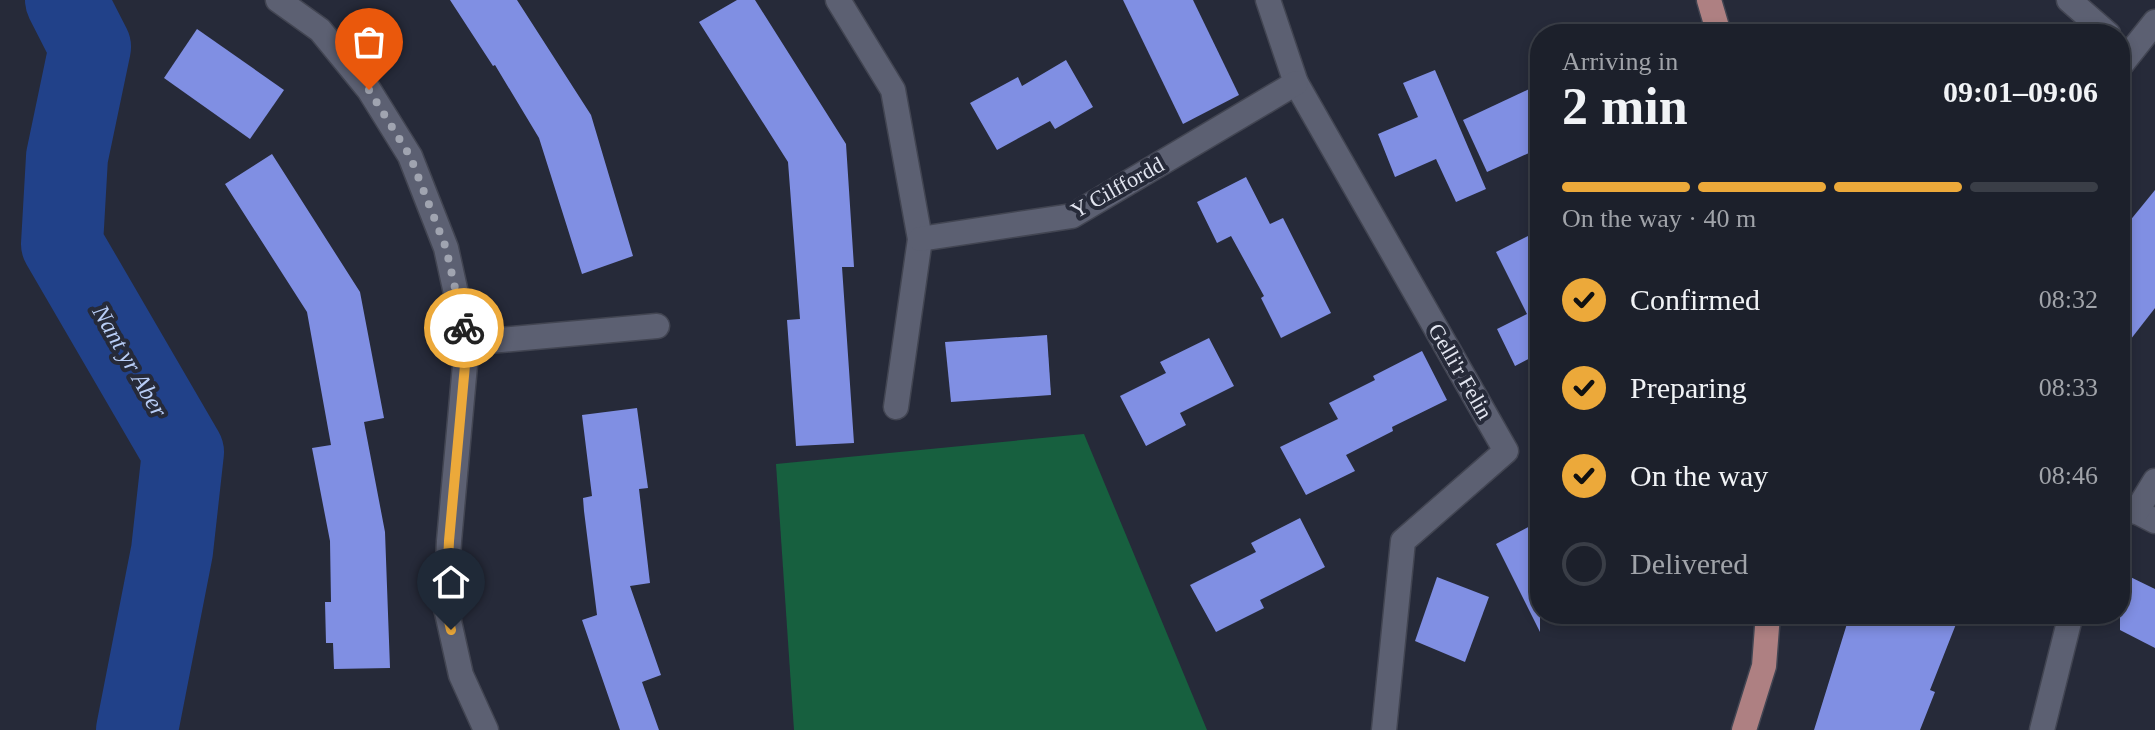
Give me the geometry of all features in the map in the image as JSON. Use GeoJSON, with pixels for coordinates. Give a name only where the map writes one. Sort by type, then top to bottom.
{"type":"FeatureCollection","features":[{"type":"Feature","properties":{"kind":"main road"},"geometry":{"type":"LineString","coordinates":[[1709,0],[1716,24]]}},
{"type":"Feature","properties":{"kind":"main road"},"geometry":{"type":"LineString","coordinates":[[1744,730],[1764,666],[1767,624]]}},
{"type":"Feature","properties":{"kind":"street"},"geometry":{"type":"LineString","coordinates":[[278,0],[320,30],[369,90],[410,156],[446,248],[467,343],[446,608],[461,675],[486,730]]}},
{"type":"Feature","properties":{"kind":"street"},"geometry":{"type":"LineString","coordinates":[[838,0],[893,90],[920,239],[896,407]]}},
{"type":"Feature","properties":{"kind":"street","name":"Gelli'r Felin"},"geometry":{"type":"LineString","coordinates":[[1268,0],[1296,83],[1506,451],[1403,541],[1384,730]]}},
{"type":"Feature","properties":{"kind":"street"},"geometry":{"type":"LineString","coordinates":[[2069,0],[2097,24]]}},
{"type":"Feature","properties":{"kind":"street"},"geometry":{"type":"LineString","coordinates":[[2130,48],[2155,22]]}},
{"type":"Feature","properties":{"kind":"street","name":"Y Cilffordd"},"geometry":{"type":"LineString","coordinates":[[920,239],[1072,216],[1296,83]]}},
{"type":"Feature","properties":{"kind":"street"},"geometry":{"type":"LineString","coordinates":[[467,343],[657,326]]}},
{"type":"Feature","properties":{"kind":"street"},"geometry":{"type":"LineString","coordinates":[[2137,512],[2155,481]]}},
{"type":"Feature","properties":{"kind":"street"},"geometry":{"type":"LineString","coordinates":[[2042,730],[2068,624]]}},
{"type":"Feature","properties":{"kind":"green space"},"geometry":{"type":"Polygon","coordinates":[[[1084,434],[1207,730],[794,730],[776,464],[1084,434]]]}},
{"type":"Feature","properties":{"kind":"building"},"geometry":{"type":"Polygon","coordinates":[[[450,0],[517,0],[591,115],[633,256],[582,274],[539,138],[495,65],[450,0]]]}},
{"type":"Feature","properties":{"kind":"building"},"geometry":{"type":"Polygon","coordinates":[[[737,0],[755,0],[846,144],[854,267],[842,267],[854,443],[796,446],[787,320],[800,319],[788,162],[699,22],[737,0]]]}},
{"type":"Feature","properties":{"kind":"building"},"geometry":{"type":"Polygon","coordinates":[[[1123,0],[1193,0],[1239,95],[1183,124],[1123,0]]]}},
{"type":"Feature","properties":{"kind":"building"},"geometry":{"type":"Polygon","coordinates":[[[197,29],[284,90],[250,139],[164,78],[197,29]]]}},
{"type":"Feature","properties":{"kind":"building"},"geometry":{"type":"Polygon","coordinates":[[[1066,60],[1093,107],[1055,129],[1050,121],[997,150],[970,103],[1018,77],[1022,86],[1066,60]]]}},
{"type":"Feature","properties":{"kind":"building"},"geometry":{"type":"Polygon","coordinates":[[[1435,70],[1486,189],[1456,202],[1436,159],[1395,177],[1378,134],[1418,117],[1403,83],[1435,70]]]}},
{"type":"Feature","properties":{"kind":"building"},"geometry":{"type":"Polygon","coordinates":[[[1530,89],[1530,153],[1487,172],[1463,120],[1530,89]]]}},
{"type":"Feature","properties":{"kind":"building"},"geometry":{"type":"Polygon","coordinates":[[[272,154],[360,292],[384,418],[364,422],[385,532],[390,668],[334,669],[333,643],[326,643],[325,602],[331,602],[330,541],[312,448],[331,445],[307,312],[225,184],[272,154]]]}},
{"type":"Feature","properties":{"kind":"building"},"geometry":{"type":"Polygon","coordinates":[[[1246,177],[1270,224],[1283,218],[1331,313],[1281,338],[1261,298],[1264,296],[1231,236],[1217,243],[1197,202],[1246,177]]]}},
{"type":"Feature","properties":{"kind":"building"},"geometry":{"type":"Polygon","coordinates":[[[2155,190],[2155,308],[2130,340],[2130,221],[2155,190]]]}},
{"type":"Feature","properties":{"kind":"building"},"geometry":{"type":"Polygon","coordinates":[[[1530,235],[1530,358],[1515,366],[1497,329],[1527,314],[1496,252],[1530,235]]]}},
{"type":"Feature","properties":{"kind":"building"},"geometry":{"type":"Polygon","coordinates":[[[1047,335],[1051,395],[951,402],[945,342],[1047,335]]]}},
{"type":"Feature","properties":{"kind":"building"},"geometry":{"type":"Polygon","coordinates":[[[1209,338],[1234,386],[1180,413],[1186,425],[1146,446],[1120,396],[1166,373],[1160,362],[1209,338]]]}},
{"type":"Feature","properties":{"kind":"building"},"geometry":{"type":"Polygon","coordinates":[[[1422,351],[1447,400],[1392,427],[1393,431],[1346,455],[1355,471],[1306,495],[1280,447],[1338,419],[1329,403],[1422,351]]]}},
{"type":"Feature","properties":{"kind":"building"},"geometry":{"type":"Polygon","coordinates":[[[637,408],[648,488],[639,489],[650,583],[630,586],[661,675],[642,682],[659,730],[620,730],[582,620],[597,615],[583,498],[592,496],[582,415],[637,408]]]}},
{"type":"Feature","properties":{"kind":"building"},"geometry":{"type":"Polygon","coordinates":[[[1300,518],[1325,567],[1260,600],[1264,608],[1216,632],[1190,585],[1256,552],[1251,543],[1300,518]]]}},
{"type":"Feature","properties":{"kind":"building"},"geometry":{"type":"Polygon","coordinates":[[[1530,526],[1530,612],[1496,544],[1530,526]]]}},
{"type":"Feature","properties":{"kind":"building"},"geometry":{"type":"Polygon","coordinates":[[[1437,577],[1489,597],[1465,662],[1415,641],[1437,577]]]}},
{"type":"Feature","properties":{"kind":"building"},"geometry":{"type":"Polygon","coordinates":[[[2130,577],[2155,589],[2155,648],[2120,630],[2120,624],[2130,624],[2130,577]]]}},
{"type":"Feature","properties":{"kind":"building"},"geometry":{"type":"Polygon","coordinates":[[[1847,624],[1956,624],[1930,690],[1935,692],[1920,730],[1814,730],[1847,624]]]}},
{"type":"Feature","properties":{"kind":"waterway","name":"Nant yr Aber"},"geometry":{"type":"LineString","coordinates":[[66,0],[90,47],[67,157],[62,244],[183,452],[172,551],[137,730]]}},
{"type":"Feature","properties":{"kind":"way so far"},"geometry":{"type":"LineString","coordinates":[[369,90],[410,156],[446,248],[464,328]]}},
{"type":"Feature","properties":{"kind":"route"},"geometry":{"type":"LineString","coordinates":[[451,630],[446,608],[467,343],[464,328]]}}]}
